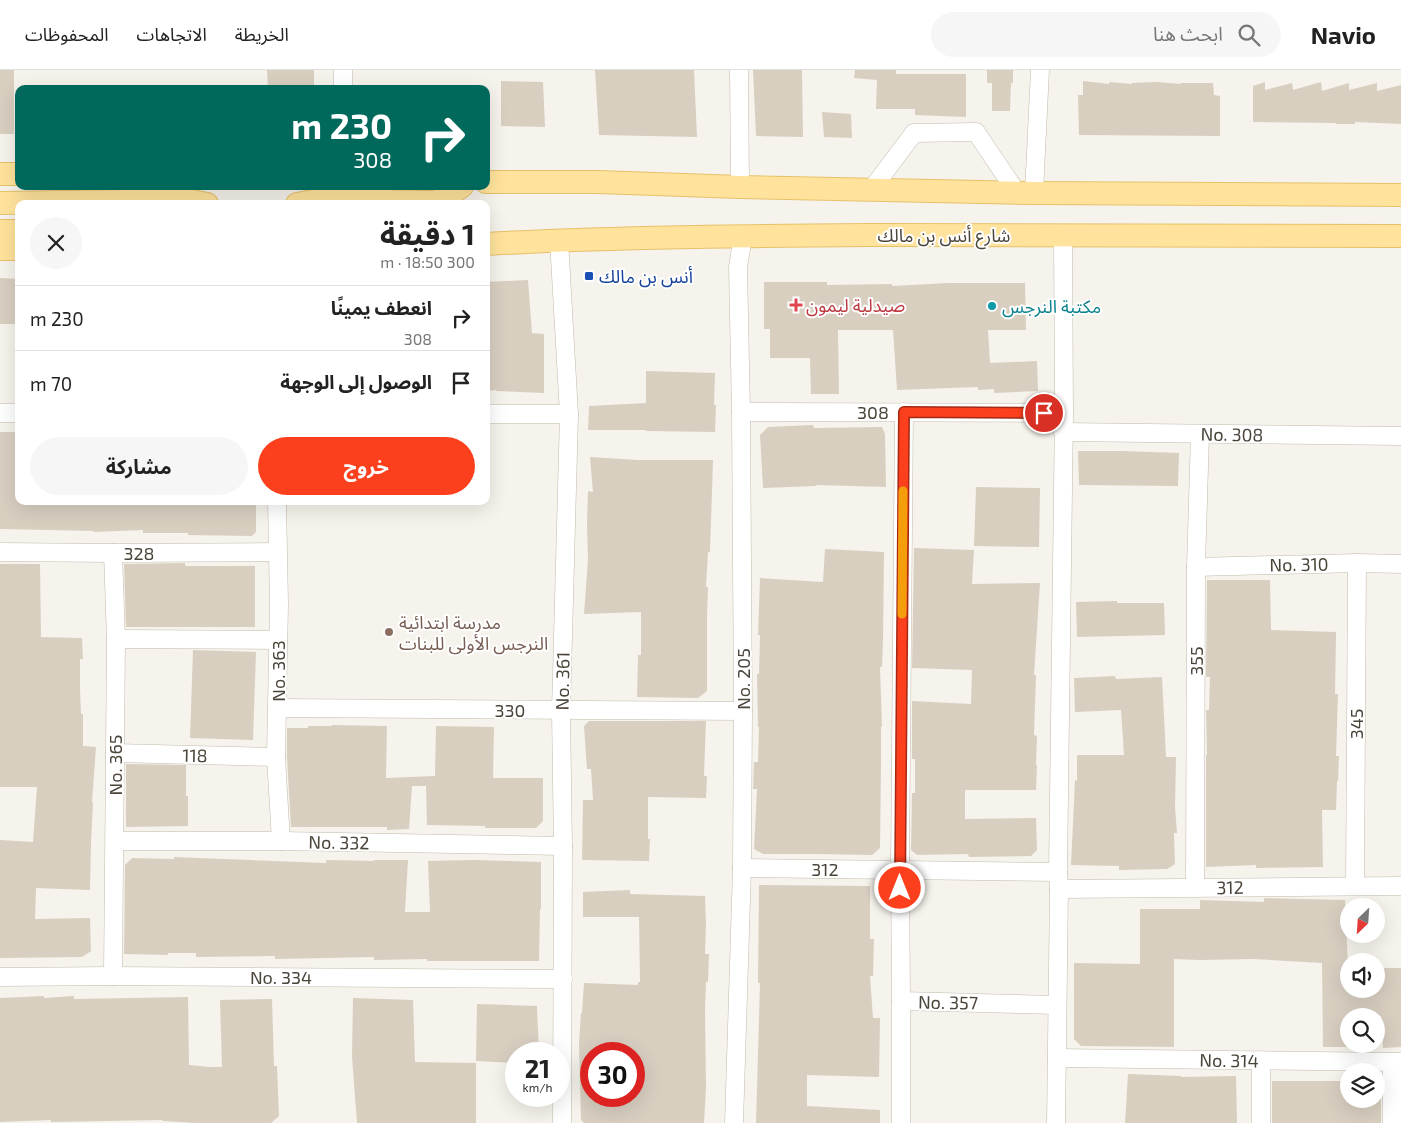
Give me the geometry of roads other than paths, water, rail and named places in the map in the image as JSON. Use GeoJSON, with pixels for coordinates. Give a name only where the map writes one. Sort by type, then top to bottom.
{"type":"FeatureCollection","features":[{"type":"Feature","properties":{"kind":"main road"},"geometry":{"type":"LineString","coordinates":[[0,174],[15,174]]}},
{"type":"Feature","properties":{"kind":"main road"},"geometry":{"type":"LineString","coordinates":[[490,182],[598,182],[1026,193],[1401,195]]}},
{"type":"Feature","properties":{"kind":"main road"},"geometry":{"type":"LineString","coordinates":[[318,200],[370,190]]}},
{"type":"Feature","properties":{"kind":"main road"},"geometry":{"type":"LineString","coordinates":[[444,200],[457,190]]}},
{"type":"Feature","properties":{"kind":"main road"},"geometry":{"type":"LineString","coordinates":[[0,203],[15,203]]}},
{"type":"Feature","properties":{"kind":"main road"},"geometry":{"type":"LineString","coordinates":[[0,231],[15,231]]}},
{"type":"Feature","properties":{"kind":"main road","name":"شارع أنس بن مالك"},"geometry":{"type":"LineString","coordinates":[[490,244],[559,240],[743,236],[1063,234],[1401,236]]}},
{"type":"Feature","properties":{"kind":"main road"},"geometry":{"type":"LineString","coordinates":[[0,249],[15,249]]}},
{"type":"Feature","properties":{"kind":"street"},"geometry":{"type":"LineString","coordinates":[[342,70],[342,85]]}},
{"type":"Feature","properties":{"kind":"street"},"geometry":{"type":"LineString","coordinates":[[739,70],[740,187]]}},
{"type":"Feature","properties":{"kind":"street"},"geometry":{"type":"LineString","coordinates":[[1026,193],[1040,70]]}},
{"type":"Feature","properties":{"kind":"street"},"geometry":{"type":"LineString","coordinates":[[871,190],[914,133],[976,132],[1026,193]]}},
{"type":"Feature","properties":{"kind":"street"},"geometry":{"type":"LineString","coordinates":[[1056,1123],[1064,432],[1063,234]]}},
{"type":"Feature","properties":{"kind":"street","name":"No. 205"},"geometry":{"type":"LineString","coordinates":[[734,1123],[742,868],[743,711],[738,267],[743,236]]}},
{"type":"Feature","properties":{"kind":"street","name":"No. 361"},"geometry":{"type":"LineString","coordinates":[[559,240],[569,414],[561,711],[563,846],[562,1123]]}},
{"type":"Feature","properties":{"kind":"street","name":"308"},"geometry":{"type":"LineString","coordinates":[[741,412],[1064,413]]}},
{"type":"Feature","properties":{"kind":"street"},"geometry":{"type":"LineString","coordinates":[[901,1001],[900,869],[904,412]]}},
{"type":"Feature","properties":{"kind":"street"},"geometry":{"type":"LineString","coordinates":[[0,413],[15,413]]}},
{"type":"Feature","properties":{"kind":"street"},"geometry":{"type":"LineString","coordinates":[[490,414],[569,414]]}},
{"type":"Feature","properties":{"kind":"street","name":"No. 308"},"geometry":{"type":"LineString","coordinates":[[1064,432],[1401,436]]}},
{"type":"Feature","properties":{"kind":"street","name":"355"},"geometry":{"type":"LineString","coordinates":[[1195,888],[1196,567],[1200,434]]}},
{"type":"Feature","properties":{"kind":"street","name":"No. 363"},"geometry":{"type":"LineString","coordinates":[[277,505],[279,604],[276,756],[281,841]]}},
{"type":"Feature","properties":{"kind":"street","name":"328"},"geometry":{"type":"LineString","coordinates":[[0,552],[277,552]]}},
{"type":"Feature","properties":{"kind":"street","name":"No. 365"},"geometry":{"type":"LineString","coordinates":[[113,553],[116,639],[113,976]]}},
{"type":"Feature","properties":{"kind":"street","name":"No. 310"},"geometry":{"type":"LineString","coordinates":[[1196,567],[1357,563],[1401,564]]}},
{"type":"Feature","properties":{"kind":"street","name":"345"},"geometry":{"type":"LineString","coordinates":[[1355,885],[1357,563]]}},
{"type":"Feature","properties":{"kind":"street"},"geometry":{"type":"LineString","coordinates":[[116,639],[278,640]]}},
{"type":"Feature","properties":{"kind":"street","name":"330"},"geometry":{"type":"LineString","coordinates":[[277,708],[743,711]]}},
{"type":"Feature","properties":{"kind":"street","name":"118"},"geometry":{"type":"LineString","coordinates":[[115,753],[276,756]]}},
{"type":"Feature","properties":{"kind":"street","name":"No. 332"},"geometry":{"type":"LineString","coordinates":[[114,841],[281,841],[563,846]]}},
{"type":"Feature","properties":{"kind":"street","name":"312"},"geometry":{"type":"LineString","coordinates":[[742,868],[900,869],[1195,888],[1401,886]]}},
{"type":"Feature","properties":{"kind":"street","name":"No. 334"},"geometry":{"type":"LineString","coordinates":[[0,977],[563,979]]}},
{"type":"Feature","properties":{"kind":"street","name":"No. 357"},"geometry":{"type":"LineString","coordinates":[[901,1123],[901,1001],[1057,1005]]}},
{"type":"Feature","properties":{"kind":"street","name":"No. 314"},"geometry":{"type":"LineString","coordinates":[[1057,1058],[1396,1062]]}},
{"type":"Feature","properties":{"kind":"street"},"geometry":{"type":"LineString","coordinates":[[1261,1123],[1262,1060]]}},
{"type":"Feature","properties":{"kind":"street"},"geometry":{"type":"LineString","coordinates":[[1392,1123],[1396,1062]]}},
{"type":"Feature","properties":{"kind":"place","name":"أنس بن مالك"},"geometry":{"type":"Point","coordinates":[589,276]}},
{"type":"Feature","properties":{"kind":"place","name":"صيدلية ليمون"},"geometry":{"type":"Point","coordinates":[796,305]}},
{"type":"Feature","properties":{"kind":"place","name":"مكتبة النرجس"},"geometry":{"type":"Point","coordinates":[992,306]}},
{"type":"Feature","properties":{"kind":"place","name":"مدرسة ابتدائية النرجس الأولى للبنات"},"geometry":{"type":"Point","coordinates":[389,632]}}]}
